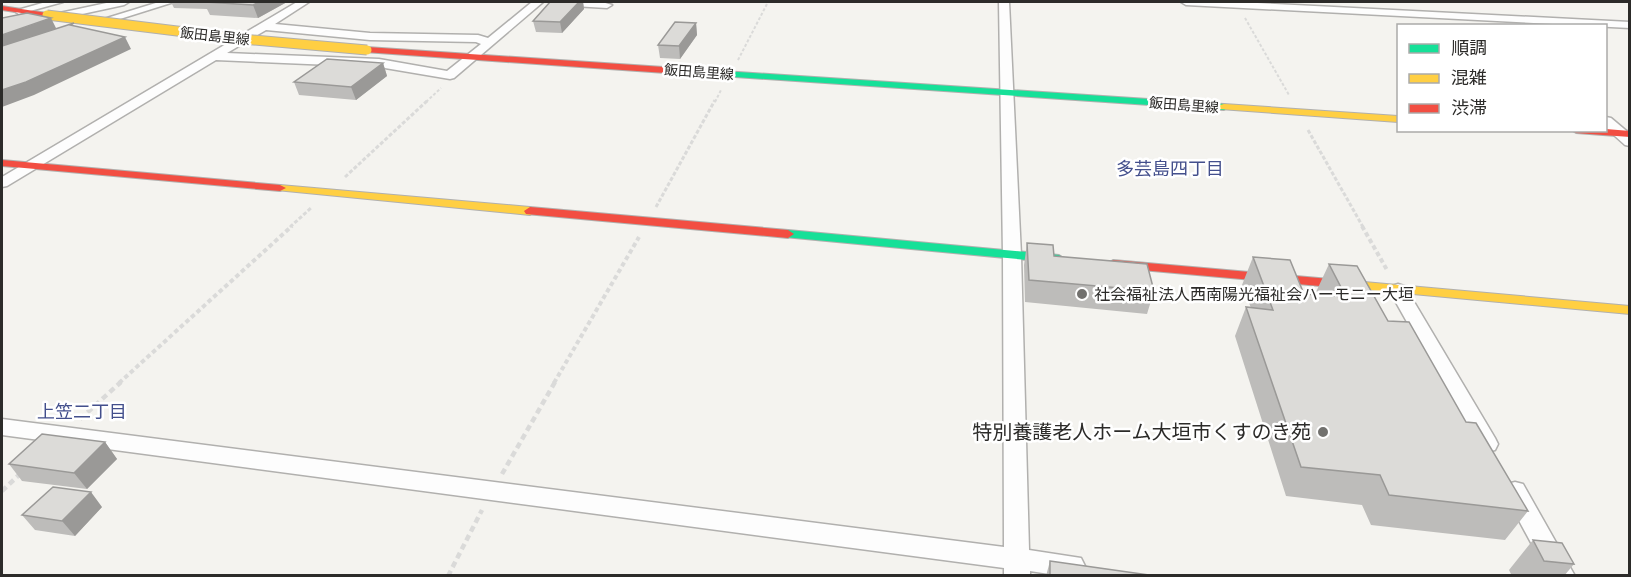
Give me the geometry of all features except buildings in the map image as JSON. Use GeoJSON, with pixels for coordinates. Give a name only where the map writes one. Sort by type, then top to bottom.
{"type":"FeatureCollection","features":[{"type":"Feature","properties":{"kind":"main road","name":"飯田島里線"},"geometry":{"type":"LineString","coordinates":[[2,8],[18,17],[47,15],[242,39],[367,50],[1397,119]]}},
{"type":"Feature","properties":{"kind":"main road"},"geometry":{"type":"LineString","coordinates":[[1593,132],[1626,136]]}},
{"type":"Feature","properties":{"kind":"main road"},"geometry":{"type":"LineString","coordinates":[[2,163],[1071,261]]}},
{"type":"Feature","properties":{"kind":"main road"},"geometry":{"type":"LineString","coordinates":[[1094,263],[1629,310]]}},
{"type":"Feature","properties":{"kind":"street"},"geometry":{"type":"LineString","coordinates":[[18,17],[58,2]]}},
{"type":"Feature","properties":{"kind":"street"},"geometry":{"type":"LineString","coordinates":[[18,17],[124,2]]}},
{"type":"Feature","properties":{"kind":"street"},"geometry":{"type":"LineString","coordinates":[[75,30],[169,2]]}},
{"type":"Feature","properties":{"kind":"street"},"geometry":{"type":"LineString","coordinates":[[2,183],[304,2]]}},
{"type":"Feature","properties":{"kind":"street"},"geometry":{"type":"LineString","coordinates":[[214,56],[379,63],[450,75],[488,43],[502,35],[538,2]]}},
{"type":"Feature","properties":{"kind":"street"},"geometry":{"type":"LineString","coordinates":[[556,2],[607,5]]}},
{"type":"Feature","properties":{"kind":"street"},"geometry":{"type":"LineString","coordinates":[[1004,2],[1012,255],[1017,568]]}},
{"type":"Feature","properties":{"kind":"street"},"geometry":{"type":"LineString","coordinates":[[1186,2],[1492,22],[1560,24]]}},
{"type":"Feature","properties":{"kind":"street"},"geometry":{"type":"LineString","coordinates":[[1475,7],[1492,22]]}},
{"type":"Feature","properties":{"kind":"street"},"geometry":{"type":"LineString","coordinates":[[1607,25],[1629,26]]}},
{"type":"Feature","properties":{"kind":"street"},"geometry":{"type":"LineString","coordinates":[[262,26],[376,38],[478,38],[488,43]]}},
{"type":"Feature","properties":{"kind":"street"},"geometry":{"type":"LineString","coordinates":[[1607,122],[1626,136]]}},
{"type":"Feature","properties":{"kind":"street"},"geometry":{"type":"LineString","coordinates":[[1398,290],[1563,576]]}},
{"type":"Feature","properties":{"kind":"street"},"geometry":{"type":"LineString","coordinates":[[2,427],[493,490],[1017,568],[1098,570]]}},
{"type":"Feature","properties":{"kind":"path"},"geometry":{"type":"LineString","coordinates":[[448,576],[493,490],[648,221],[768,2]]}},
{"type":"Feature","properties":{"kind":"path"},"geometry":{"type":"LineString","coordinates":[[1237,4],[1398,290]]}},
{"type":"Feature","properties":{"kind":"path"},"geometry":{"type":"LineString","coordinates":[[62,435],[450,80],[450,75]]}},
{"type":"Feature","properties":{"kind":"path"},"geometry":{"type":"LineString","coordinates":[[2,491],[28,467]]}},
{"type":"Feature","properties":{"kind":"traffic: fast"},"geometry":{"type":"LineString","coordinates":[[723,74],[1224,107]]}},
{"type":"Feature","properties":{"kind":"traffic: fast"},"geometry":{"type":"LineString","coordinates":[[788,234],[1059,259]]}},
{"type":"Feature","properties":{"kind":"traffic: slow"},"geometry":{"type":"LineString","coordinates":[[47,15],[242,39],[367,50]]}},
{"type":"Feature","properties":{"kind":"traffic: slow"},"geometry":{"type":"LineString","coordinates":[[1224,107],[1397,119]]}},
{"type":"Feature","properties":{"kind":"traffic: slow"},"geometry":{"type":"LineString","coordinates":[[280,188],[530,211]]}},
{"type":"Feature","properties":{"kind":"traffic: slow"},"geometry":{"type":"LineString","coordinates":[[1353,285],[1630,310]]}},
{"type":"Feature","properties":{"kind":"traffic: jam"},"geometry":{"type":"LineString","coordinates":[[2,8],[47,15]]}},
{"type":"Feature","properties":{"kind":"traffic: jam"},"geometry":{"type":"LineString","coordinates":[[367,50],[723,74]]}},
{"type":"Feature","properties":{"kind":"traffic: jam"},"geometry":{"type":"LineString","coordinates":[[1603,132],[1630,134]]}},
{"type":"Feature","properties":{"kind":"traffic: jam"},"geometry":{"type":"LineString","coordinates":[[2,163],[280,188]]}},
{"type":"Feature","properties":{"kind":"traffic: jam"},"geometry":{"type":"LineString","coordinates":[[530,211],[788,234]]}},
{"type":"Feature","properties":{"kind":"traffic: jam"},"geometry":{"type":"LineString","coordinates":[[1113,264],[1353,285]]}},
{"type":"Feature","properties":{"kind":"place","name":"社会福祉法人西南陽光福祉会ハーモニー大垣"},"geometry":{"type":"Point","coordinates":[1082,294]}},
{"type":"Feature","properties":{"kind":"place","name":"特別養護老人ホーム大垣市くすのき苑"},"geometry":{"type":"Point","coordinates":[1323,432]}},
{"type":"Feature","properties":{"kind":"district","name":"多芸島四丁目"},"geometry":{"type":"Point","coordinates":[1170,169]}},
{"type":"Feature","properties":{"kind":"district","name":"上笠二丁目"},"geometry":{"type":"Point","coordinates":[82,412]}}]}
